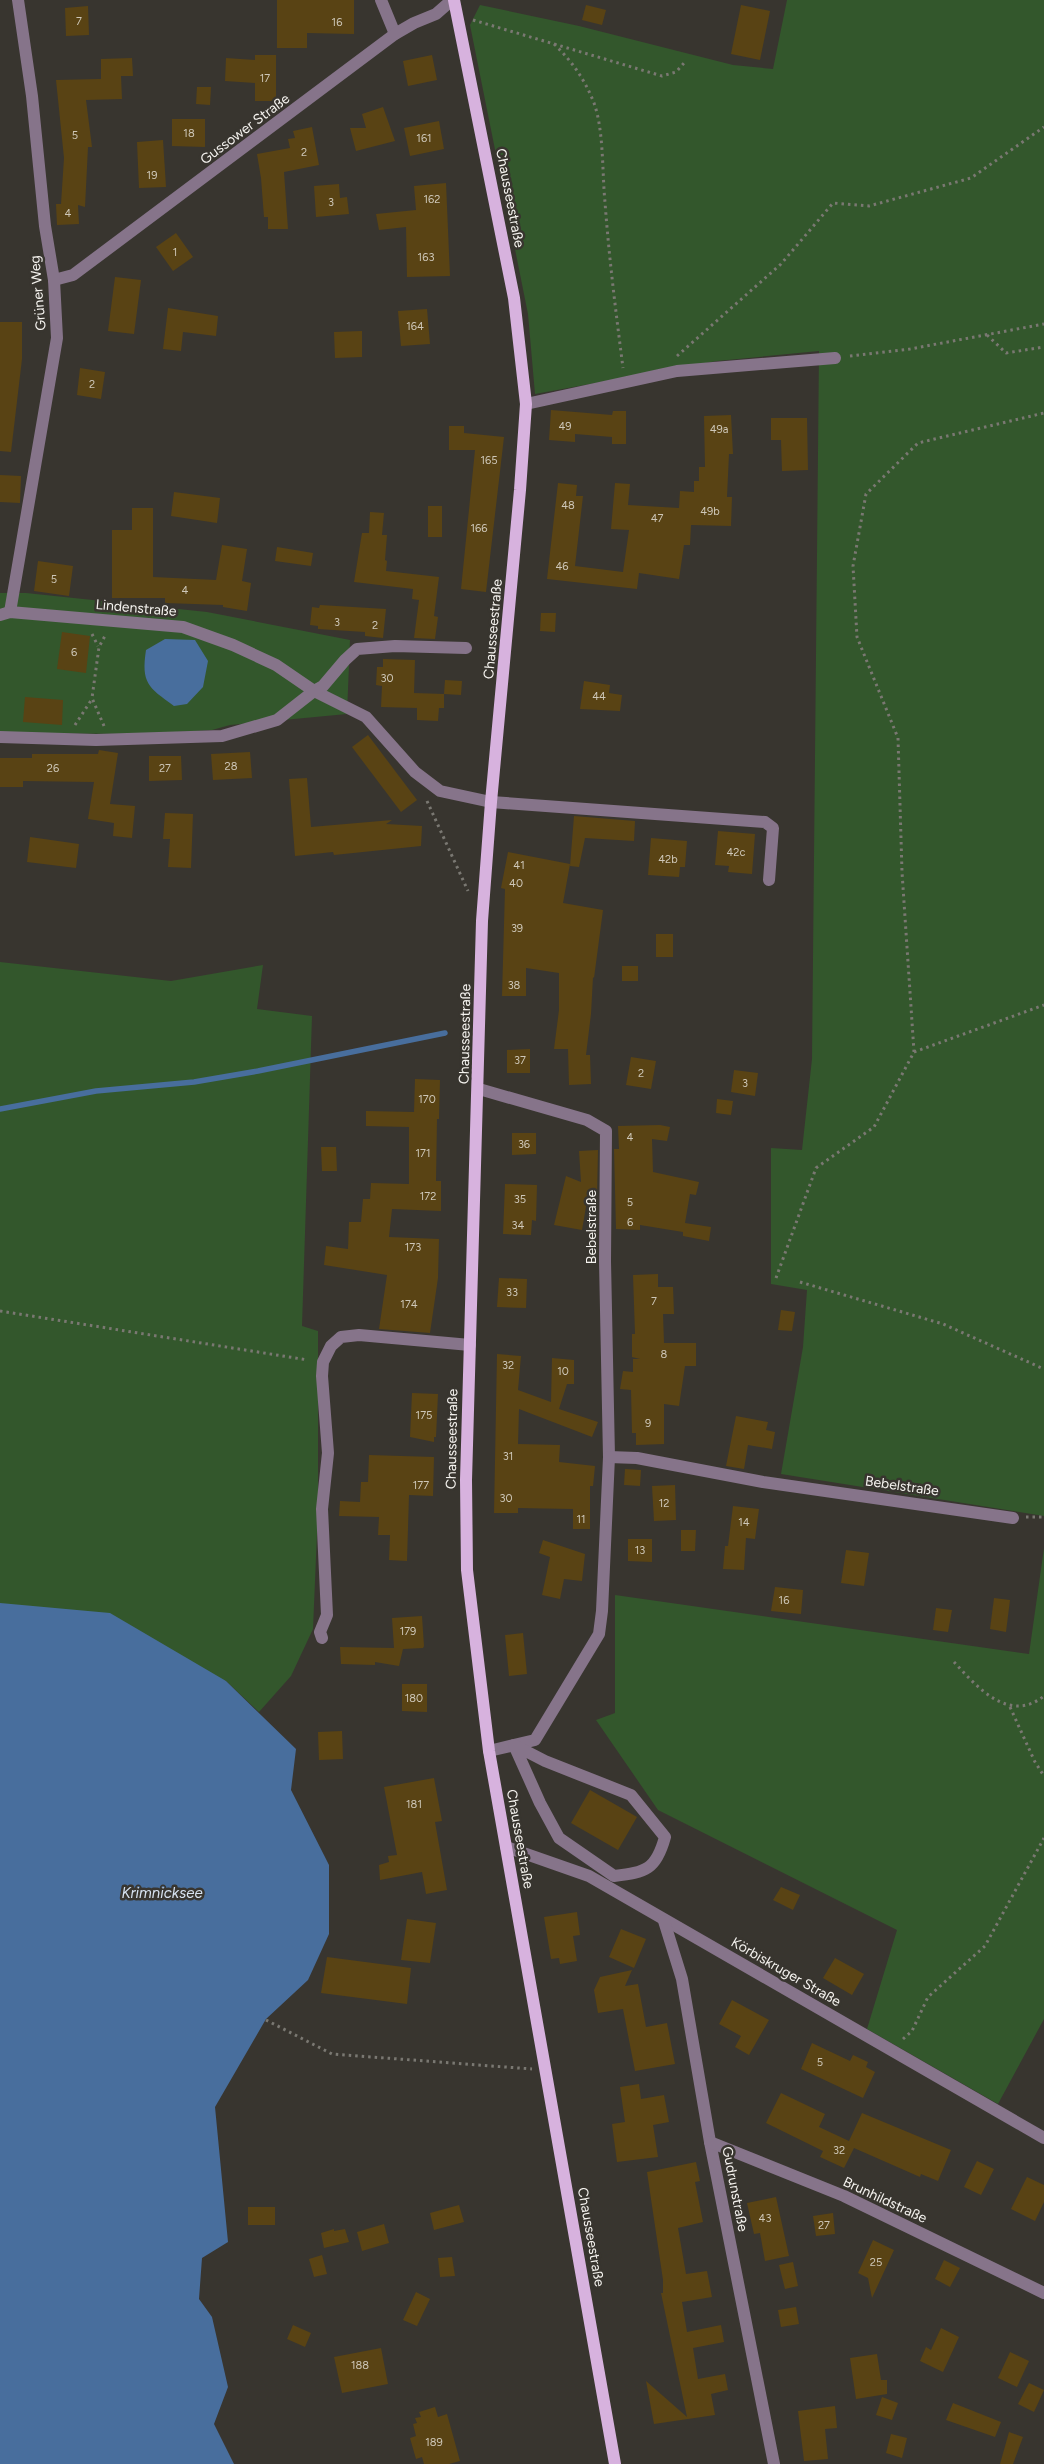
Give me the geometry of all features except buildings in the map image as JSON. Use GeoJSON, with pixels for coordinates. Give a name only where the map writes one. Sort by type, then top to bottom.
{"type":"FeatureCollection","features":[{"type":"Feature","properties":{"kind":"main road","name":"Chausseestraße"},"geometry":{"type":"LineString","coordinates":[[453,0],[514,298],[526,404],[482,921],[479,1089],[466,1480],[467,1570],[489,1751],[615,2464]]}},
{"type":"Feature","properties":{"kind":"street","name":"Grüner Weg"},"geometry":{"type":"LineString","coordinates":[[5,614],[57,338],[54,280],[45,226],[32,96],[18,0]]}},
{"type":"Feature","properties":{"kind":"street"},"geometry":{"type":"LineString","coordinates":[[381,0],[395,34]]}},
{"type":"Feature","properties":{"kind":"street","name":"Gussower Straße"},"geometry":{"type":"LineString","coordinates":[[54,280],[73,275],[395,34],[414,22],[436,14],[453,0]]}},
{"type":"Feature","properties":{"kind":"street"},"geometry":{"type":"LineString","coordinates":[[526,404],[677,371],[835,358]]}},
{"type":"Feature","properties":{"kind":"street","name":"Lindenstraße"},"geometry":{"type":"LineString","coordinates":[[5,614],[183,627],[233,645],[276,665],[314,691],[366,717],[415,772],[440,791],[491,802],[765,822],[773,828],[769,880]]}},
{"type":"Feature","properties":{"kind":"street"},"geometry":{"type":"LineString","coordinates":[[0,737],[110,740],[222,736],[277,720],[323,686],[344,660],[357,649],[395,646],[466,648]]}},
{"type":"Feature","properties":{"kind":"street","name":"Bebelstraße"},"geometry":{"type":"LineString","coordinates":[[479,1089],[587,1120],[606,1131],[605,1261],[609,1457],[602,1611],[599,1634],[535,1740],[489,1751]]}},
{"type":"Feature","properties":{"kind":"street"},"geometry":{"type":"LineString","coordinates":[[322,1638],[320,1632],[327,1615],[322,1509],[328,1453],[322,1376],[323,1362],[331,1346],[341,1337],[359,1334],[470,1345]]}},
{"type":"Feature","properties":{"kind":"street","name":"Bebelstraße"},"geometry":{"type":"LineString","coordinates":[[609,1457],[638,1458],[763,1482],[1013,1518]]}},
{"type":"Feature","properties":{"kind":"street"},"geometry":{"type":"LineString","coordinates":[[514,1745],[554,1765],[631,1795],[665,1837],[660,1857],[640,1873],[614,1876],[559,1838],[540,1803],[514,1745]]}},
{"type":"Feature","properties":{"kind":"street","name":"Körbiskruger Straße"},"geometry":{"type":"LineString","coordinates":[[506,1847],[588,1876],[1044,2138]]}},
{"type":"Feature","properties":{"kind":"street","name":"Gudrunstraße"},"geometry":{"type":"LineString","coordinates":[[664,1921],[682,1979],[710,2142],[774,2464]]}},
{"type":"Feature","properties":{"kind":"street","name":"Brunhildstraße"},"geometry":{"type":"LineString","coordinates":[[710,2142],[844,2196],[1044,2293]]}},
{"type":"Feature","properties":{"kind":"path"},"geometry":{"type":"LineString","coordinates":[[468,14],[473,20],[662,76],[676,72],[684,63]]}},
{"type":"Feature","properties":{"kind":"path"},"geometry":{"type":"LineString","coordinates":[[554,44],[574,65],[584,80],[595,105],[600,137],[610,270],[625,382]]}},
{"type":"Feature","properties":{"kind":"path"},"geometry":{"type":"LineString","coordinates":[[676,358],[782,264],[833,203],[869,206],[971,178],[1044,127]]}},
{"type":"Feature","properties":{"kind":"path"},"geometry":{"type":"LineString","coordinates":[[835,358],[910,349],[1044,324]]}},
{"type":"Feature","properties":{"kind":"path"},"geometry":{"type":"LineString","coordinates":[[987,335],[1006,353],[1044,347]]}},
{"type":"Feature","properties":{"kind":"path"},"geometry":{"type":"LineString","coordinates":[[776,1278],[816,1168],[874,1127],[914,1052],[902,872],[898,738],[857,637],[853,566],[866,494],[918,443],[1044,412]]}},
{"type":"Feature","properties":{"kind":"path"},"geometry":{"type":"LineString","coordinates":[[66,740],[92,698],[99,647],[114,621]]}},
{"type":"Feature","properties":{"kind":"path"},"geometry":{"type":"LineString","coordinates":[[92,698],[110,740]]}},
{"type":"Feature","properties":{"kind":"path"},"geometry":{"type":"LineString","coordinates":[[426,798],[469,893]]}},
{"type":"Feature","properties":{"kind":"path"},"geometry":{"type":"LineString","coordinates":[[914,1052],[1044,1005]]}},
{"type":"Feature","properties":{"kind":"path"},"geometry":{"type":"LineString","coordinates":[[800,1282],[943,1324],[1044,1369]]}},
{"type":"Feature","properties":{"kind":"path"},"geometry":{"type":"LineString","coordinates":[[0,1311],[323,1362]]}},
{"type":"Feature","properties":{"kind":"path"},"geometry":{"type":"LineString","coordinates":[[954,1662],[972,1682],[990,1697],[1010,1707],[1038,1701],[1044,1696]]}},
{"type":"Feature","properties":{"kind":"path"},"geometry":{"type":"LineString","coordinates":[[1010,1707],[1035,1762],[1044,1776]]}},
{"type":"Feature","properties":{"kind":"path"},"geometry":{"type":"LineString","coordinates":[[892,2050],[912,2031],[928,1997],[985,1946],[1044,1838]]}},
{"type":"Feature","properties":{"kind":"path"},"geometry":{"type":"LineString","coordinates":[[266,2020],[332,2054],[545,2070]]}},
{"type":"Feature","properties":{"kind":"green space"},"geometry":{"type":"Polygon","coordinates":[[[787,0],[1044,0],[1044,1516],[781,1474],[803,1347],[807,1290],[771,1284],[771,1148],[802,1150],[812,1059],[819,351],[717,361],[535,394],[528,314],[470,25],[480,5],[579,26],[733,65],[773,69],[787,0]]]}},
{"type":"Feature","properties":{"kind":"green space"},"geometry":{"type":"Polygon","coordinates":[[[0,593],[26,593],[207,612],[350,640],[347,714],[230,725],[212,730],[142,734],[0,733],[0,593]]]}},
{"type":"Feature","properties":{"kind":"green space"},"geometry":{"type":"Polygon","coordinates":[[[0,962],[171,981],[263,965],[257,1009],[312,1016],[302,1326],[318,1331],[318,1509],[313,1629],[291,1676],[259,1712],[226,1681],[0,1603],[0,962]]]}},
{"type":"Feature","properties":{"kind":"green space"},"geometry":{"type":"Polygon","coordinates":[[[1044,1548],[1044,2019],[998,2104],[867,2029],[897,1930],[658,1810],[596,1720],[615,1713],[615,1595],[1029,1654],[1044,1548]]]}},
{"type":"Feature","properties":{"kind":"water"},"geometry":{"type":"Polygon","coordinates":[[[165,639],[195,640],[208,661],[203,687],[187,704],[174,706],[152,689],[148,683],[145,670],[146,650],[165,639]]]}},
{"type":"Feature","properties":{"kind":"water","name":"Krimnicksee"},"geometry":{"type":"Polygon","coordinates":[[[0,1603],[110,1613],[226,1681],[296,1749],[291,1790],[329,1865],[329,1934],[308,1980],[266,2019],[215,2107],[228,2242],[202,2258],[199,2299],[212,2317],[228,2387],[214,2424],[234,2464],[0,2464],[0,1603]]]}},
{"type":"Feature","properties":{"kind":"waterway"},"geometry":{"type":"LineString","coordinates":[[0,1109],[96,1091],[194,1082],[445,1033]]}}]}
